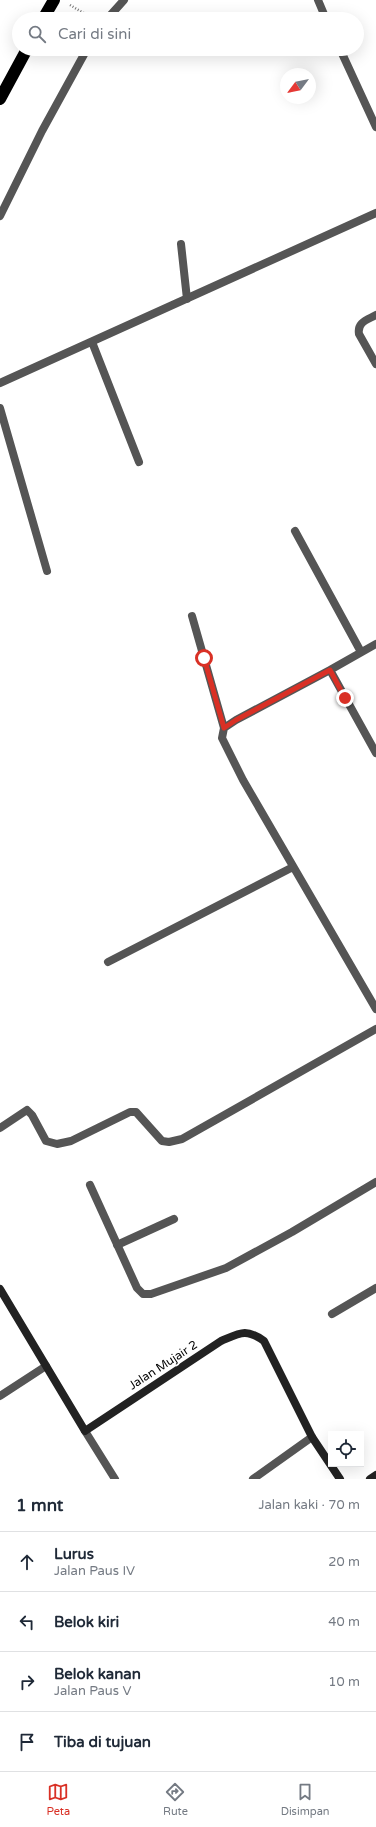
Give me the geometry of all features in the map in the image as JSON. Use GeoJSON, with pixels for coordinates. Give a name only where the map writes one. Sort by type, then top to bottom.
{"type":"FeatureCollection","features":[{"type":"Feature","properties":{"kind":"highway"},"geometry":{"type":"LineString","coordinates":[[47,12],[54,0]]}},
{"type":"Feature","properties":{"kind":"highway"},"geometry":{"type":"LineString","coordinates":[[0,99],[23,56]]}},
{"type":"Feature","properties":{"kind":"street"},"geometry":{"type":"LineString","coordinates":[[113,12],[124,0]]}},
{"type":"Feature","properties":{"kind":"street"},"geometry":{"type":"LineString","coordinates":[[318,0],[323,12]]}},
{"type":"Feature","properties":{"kind":"street"},"geometry":{"type":"LineString","coordinates":[[0,216],[42,131],[83,56]]}},
{"type":"Feature","properties":{"kind":"street"},"geometry":{"type":"LineString","coordinates":[[343,56],[376,127]]}},
{"type":"Feature","properties":{"kind":"street"},"geometry":{"type":"LineString","coordinates":[[0,383],[376,212]]}},
{"type":"Feature","properties":{"kind":"street"},"geometry":{"type":"LineString","coordinates":[[181,244],[187,299]]}},
{"type":"Feature","properties":{"kind":"street"},"geometry":{"type":"LineString","coordinates":[[376,315],[360,323],[358,328],[359,334],[376,364]]}},
{"type":"Feature","properties":{"kind":"street"},"geometry":{"type":"LineString","coordinates":[[92,342],[140,462]]}},
{"type":"Feature","properties":{"kind":"street"},"geometry":{"type":"LineString","coordinates":[[0,408],[47,571]]}},
{"type":"Feature","properties":{"kind":"street"},"geometry":{"type":"LineString","coordinates":[[295,531],[361,652]]}},
{"type":"Feature","properties":{"kind":"street"},"geometry":{"type":"LineString","coordinates":[[192,616],[224,728],[222,738],[243,780],[376,1009]]}},
{"type":"Feature","properties":{"kind":"street"},"geometry":{"type":"LineString","coordinates":[[224,728],[376,644]]}},
{"type":"Feature","properties":{"kind":"street"},"geometry":{"type":"LineString","coordinates":[[330,670],[376,753]]}},
{"type":"Feature","properties":{"kind":"street"},"geometry":{"type":"LineString","coordinates":[[108,962],[293,867]]}},
{"type":"Feature","properties":{"kind":"street"},"geometry":{"type":"LineString","coordinates":[[0,1128],[27,1110],[32,1114],[46,1141],[56,1144],[71,1141],[130,1112],[136,1112],[162,1140],[169,1142],[182,1139],[376,1029]]}},
{"type":"Feature","properties":{"kind":"street"},"geometry":{"type":"LineString","coordinates":[[90,1185],[139,1291],[147,1294],[155,1293],[226,1268],[292,1232],[376,1182]]}},
{"type":"Feature","properties":{"kind":"street"},"geometry":{"type":"LineString","coordinates":[[117,1245],[174,1219]]}},
{"type":"Feature","properties":{"kind":"street"},"geometry":{"type":"LineString","coordinates":[[332,1314],[376,1288]]}},
{"type":"Feature","properties":{"kind":"street"},"geometry":{"type":"LineString","coordinates":[[0,1289],[115,1479]]}},
{"type":"Feature","properties":{"kind":"street","name":"Jalan Mujair 2"},"geometry":{"type":"LineString","coordinates":[[85,1431],[221,1342],[237,1334],[249,1332],[264,1341],[312,1437],[340,1479]]}},
{"type":"Feature","properties":{"kind":"street"},"geometry":{"type":"LineString","coordinates":[[0,1396],[46,1366]]}},
{"type":"Feature","properties":{"kind":"street"},"geometry":{"type":"LineString","coordinates":[[254,1479],[312,1437]]}},
{"type":"Feature","properties":{"kind":"street"},"geometry":{"type":"LineString","coordinates":[[370,1479],[376,1475]]}},
{"type":"Feature","properties":{"kind":"path"},"geometry":{"type":"LineString","coordinates":[[67,4],[81,12]]}},
{"type":"Feature","properties":{"kind":"route"},"geometry":{"type":"LineString","coordinates":[[204,658],[224,728],[236,720],[330,670],[345,698]]}}]}
